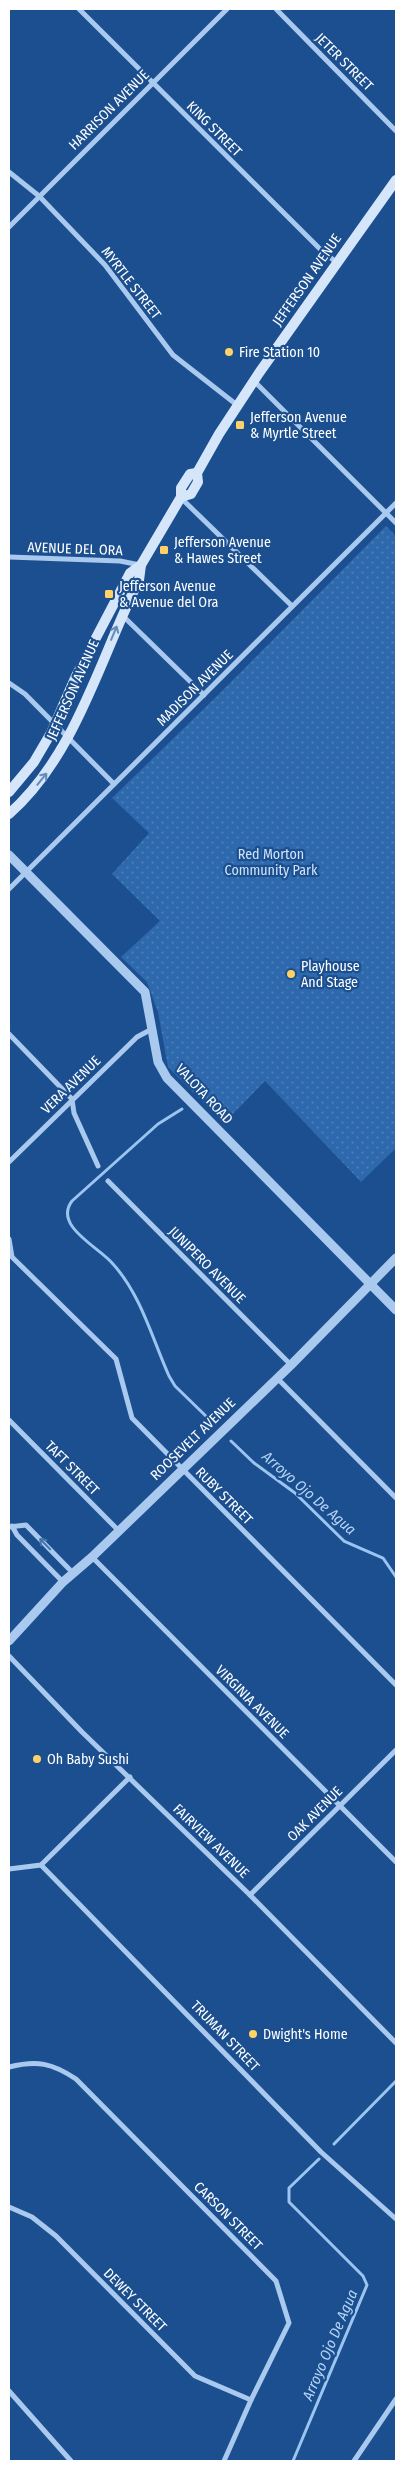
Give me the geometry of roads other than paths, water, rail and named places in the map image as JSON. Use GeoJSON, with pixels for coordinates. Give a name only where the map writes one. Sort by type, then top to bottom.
{"type":"FeatureCollection","features":[{"type":"Feature","properties":{"kind":"main road","name":"JEFFERSON AVENUE"},"geometry":{"type":"LineString","coordinates":[[9,814],[44,777],[68,737],[139,580],[141,565],[181,497],[181,488],[190,474],[197,473],[237,405],[336,262],[396,180]]}},
{"type":"Feature","properties":{"kind":"main road","name":"JEFFERSON AVENUE"},"geometry":{"type":"LineString","coordinates":[[9,792],[34,762],[55,724],[76,676],[130,573],[141,565]]}},
{"type":"Feature","properties":{"kind":"street","name":"KING STREET"},"geometry":{"type":"LineString","coordinates":[[79,9],[320,250],[336,262]]}},
{"type":"Feature","properties":{"kind":"street","name":"HARRISON AVENUE"},"geometry":{"type":"LineString","coordinates":[[9,227],[227,9]]}},
{"type":"Feature","properties":{"kind":"street","name":"JETER STREET"},"geometry":{"type":"LineString","coordinates":[[276,9],[396,131]]}},
{"type":"Feature","properties":{"kind":"street","name":"MYRTLE STREET"},"geometry":{"type":"LineString","coordinates":[[9,172],[39,196],[105,265],[173,355],[237,405]]}},
{"type":"Feature","properties":{"kind":"street"},"geometry":{"type":"LineString","coordinates":[[254,380],[396,523]]}},
{"type":"Feature","properties":{"kind":"street"},"geometry":{"type":"LineString","coordinates":[[181,497],[292,606]]}},
{"type":"Feature","properties":{"kind":"street","name":"MADISON AVENUE"},"geometry":{"type":"LineString","coordinates":[[9,888],[396,503]]}},
{"type":"Feature","properties":{"kind":"street","name":"AVENUE DEL ORA"},"geometry":{"type":"LineString","coordinates":[[9,557],[120,561],[141,565]]}},
{"type":"Feature","properties":{"kind":"street"},"geometry":{"type":"LineString","coordinates":[[122,614],[204,694]]}},
{"type":"Feature","properties":{"kind":"street"},"geometry":{"type":"LineString","coordinates":[[9,683],[24,694],[114,784]]}},
{"type":"Feature","properties":{"kind":"street","name":"VALOTA ROAD"},"geometry":{"type":"LineString","coordinates":[[9,855],[145,992],[158,1062],[167,1078],[396,1310]]}},
{"type":"Feature","properties":{"kind":"street","name":"VERA AVENUE"},"geometry":{"type":"LineString","coordinates":[[9,1162],[136,1037],[152,1030]]}},
{"type":"Feature","properties":{"kind":"street"},"geometry":{"type":"LineString","coordinates":[[9,1034],[72,1099],[74,1113],[98,1166]]}},
{"type":"Feature","properties":{"kind":"street","name":"JUNIPERO AVENUE"},"geometry":{"type":"LineString","coordinates":[[108,1181],[291,1365]]}},
{"type":"Feature","properties":{"kind":"street","name":"RUBY STREET"},"geometry":{"type":"LineString","coordinates":[[9,1239],[12,1257],[116,1359],[132,1418],[396,1685]]}},
{"type":"Feature","properties":{"kind":"street","name":"ROOSEVELT AVENUE"},"geometry":{"type":"LineString","coordinates":[[9,1641],[63,1582],[92,1557],[181,1469],[291,1365],[396,1258]]}},
{"type":"Feature","properties":{"kind":"street"},"geometry":{"type":"LineString","coordinates":[[276,1378],[396,1498]]}},
{"type":"Feature","properties":{"kind":"street","name":"TAFT STREET"},"geometry":{"type":"LineString","coordinates":[[9,1420],[119,1531]]}},
{"type":"Feature","properties":{"kind":"street"},"geometry":{"type":"LineString","coordinates":[[10,1527],[26,1524],[73,1573]]}},
{"type":"Feature","properties":{"kind":"street"},"geometry":{"type":"LineString","coordinates":[[10,1527],[63,1582]]}},
{"type":"Feature","properties":{"kind":"street","name":"VIRGINIA AVENUE"},"geometry":{"type":"LineString","coordinates":[[92,1557],[396,1862]]}},
{"type":"Feature","properties":{"kind":"street","name":"FAIRVIEW AVENUE"},"geometry":{"type":"LineString","coordinates":[[9,1656],[82,1732],[250,1895],[396,2043]]}},
{"type":"Feature","properties":{"kind":"street","name":"OAK AVENUE"},"geometry":{"type":"LineString","coordinates":[[250,1895],[396,1750]]}},
{"type":"Feature","properties":{"kind":"street"},"geometry":{"type":"LineString","coordinates":[[9,1869],[41,1865],[130,1777]]}},
{"type":"Feature","properties":{"kind":"street","name":"TRUMAN STREET"},"geometry":{"type":"LineString","coordinates":[[41,1865],[321,2152],[396,2219]]}},
{"type":"Feature","properties":{"kind":"street","name":"CARSON STREET"},"geometry":{"type":"LineString","coordinates":[[9,2067],[37,2062],[59,2068],[76,2079],[276,2281],[289,2324],[251,2400],[224,2461]]}},
{"type":"Feature","properties":{"kind":"street","name":"DEWEY STREET"},"geometry":{"type":"LineString","coordinates":[[9,2207],[32,2217],[56,2236],[195,2376],[251,2400]]}},
{"type":"Feature","properties":{"kind":"street"},"geometry":{"type":"LineString","coordinates":[[9,2391],[71,2461]]}},
{"type":"Feature","properties":{"kind":"street"},"geometry":{"type":"LineString","coordinates":[[354,2461],[396,2399]]}},
{"type":"Feature","properties":{"kind":"waterway","name":"Arroyo Ojo De Agua"},"geometry":{"type":"LineString","coordinates":[[182,1109],[158,1124],[72,1201],[68,1210],[68,1219],[80,1236],[106,1257],[123,1276],[139,1303],[169,1376],[175,1386],[211,1421]]}},
{"type":"Feature","properties":{"kind":"waterway","name":"Arroyo Ojo De Agua"},"geometry":{"type":"LineString","coordinates":[[231,1441],[254,1463],[295,1493],[344,1541],[383,1558],[396,1577]]}},
{"type":"Feature","properties":{"kind":"waterway","name":"Arroyo Ojo De Agua"},"geometry":{"type":"LineString","coordinates":[[334,2144],[396,2081]]}},
{"type":"Feature","properties":{"kind":"waterway","name":"Arroyo Ojo De Agua"},"geometry":{"type":"LineString","coordinates":[[293,2461],[367,2285],[363,2276],[289,2202],[289,2188],[319,2159]]}},
{"type":"Feature","properties":{"kind":"place","name":"Fire Station 10"},"geometry":{"type":"Point","coordinates":[229,352]}},
{"type":"Feature","properties":{"kind":"place","name":"Jefferson Avenue & Myrtle Street"},"geometry":{"type":"Point","coordinates":[240,425]}},
{"type":"Feature","properties":{"kind":"place","name":"Jefferson Avenue & Hawes Street"},"geometry":{"type":"Point","coordinates":[164,550]}},
{"type":"Feature","properties":{"kind":"place","name":"Jefferson Avenue & Avenue del Ora"},"geometry":{"type":"Point","coordinates":[109,594]}},
{"type":"Feature","properties":{"kind":"place","name":"Playhouse And Stage"},"geometry":{"type":"Point","coordinates":[291,974]}},
{"type":"Feature","properties":{"kind":"place","name":"Oh Baby Sushi"},"geometry":{"type":"Point","coordinates":[37,1759]}},
{"type":"Feature","properties":{"kind":"place","name":"Dwight's Home"},"geometry":{"type":"Point","coordinates":[253,2034]}},
{"type":"Feature","properties":{"kind":"park label","name":"Red Morton Community Park"},"geometry":{"type":"Point","coordinates":[271,862]}}]}
